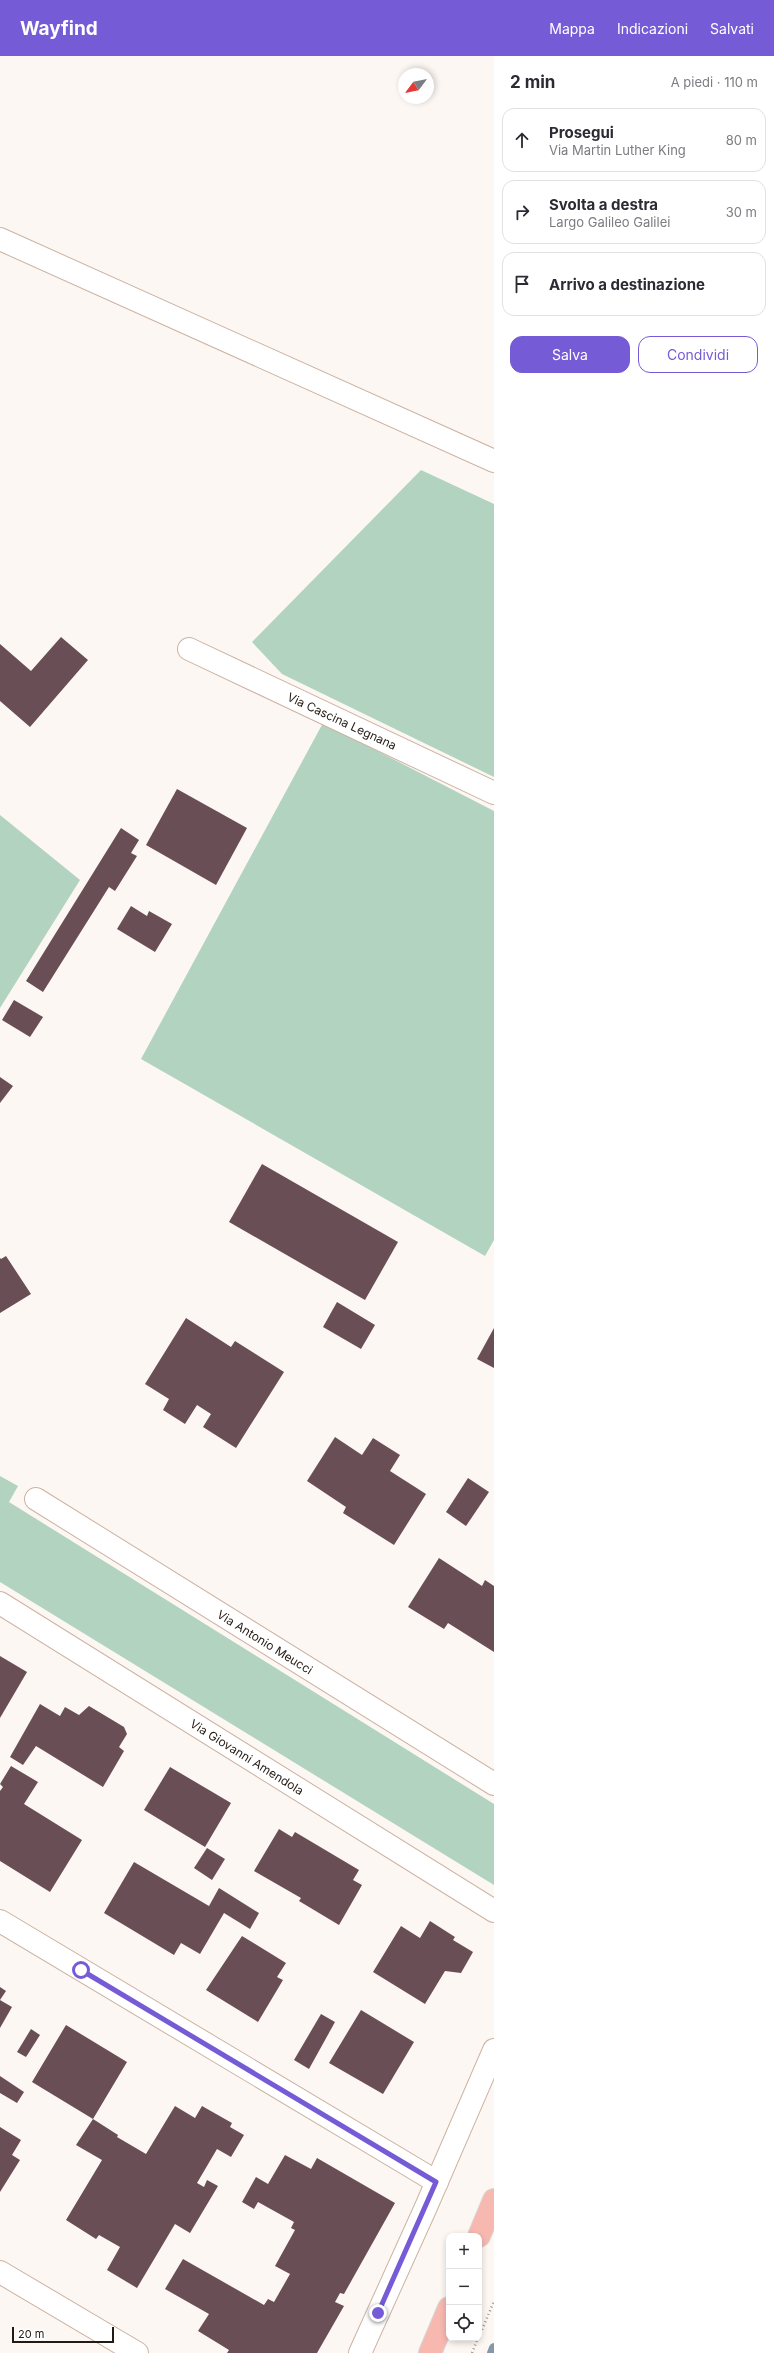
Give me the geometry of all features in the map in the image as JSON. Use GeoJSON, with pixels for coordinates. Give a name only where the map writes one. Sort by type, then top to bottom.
{"type":"FeatureCollection","features":[{"type":"Feature","properties":{"kind":"main road"},"geometry":{"type":"LineString","coordinates":[[479,2233],[494,2200]]}},
{"type":"Feature","properties":{"kind":"main road"},"geometry":{"type":"LineString","coordinates":[[430,2353],[446,2315]]}},
{"type":"Feature","properties":{"kind":"street"},"geometry":{"type":"LineString","coordinates":[[0,239],[494,461]]}},
{"type":"Feature","properties":{"kind":"street","name":"Via Cascina Legnana"},"geometry":{"type":"LineString","coordinates":[[189,648],[494,793]]}},
{"type":"Feature","properties":{"kind":"street","name":"Via Antonio Meucci"},"geometry":{"type":"LineString","coordinates":[[36,1499],[494,1784]]}},
{"type":"Feature","properties":{"kind":"street","name":"Via Giovanni Amendola"},"geometry":{"type":"LineString","coordinates":[[0,1602],[494,1911]]}},
{"type":"Feature","properties":{"kind":"street"},"geometry":{"type":"LineString","coordinates":[[0,1921],[436,2182]]}},
{"type":"Feature","properties":{"kind":"street"},"geometry":{"type":"LineString","coordinates":[[360,2353],[494,2050]]}},
{"type":"Feature","properties":{"kind":"street"},"geometry":{"type":"LineString","coordinates":[[0,2272],[137,2353]]}},
{"type":"Feature","properties":{"kind":"path"},"geometry":{"type":"LineString","coordinates":[[482,2330],[494,2301]]}},
{"type":"Feature","properties":{"kind":"path"},"geometry":{"type":"LineString","coordinates":[[472,2353],[477,2341]]}},
{"type":"Feature","properties":{"kind":"green space"},"geometry":{"type":"Polygon","coordinates":[[[421,470],[494,504],[494,777],[282,674],[252,642],[421,470]]]}},
{"type":"Feature","properties":{"kind":"green space"},"geometry":{"type":"Polygon","coordinates":[[[323,723],[494,811],[494,1240],[485,1256],[141,1059],[323,723]]]}},
{"type":"Feature","properties":{"kind":"green space"},"geometry":{"type":"Polygon","coordinates":[[[0,815],[80,880],[0,1008],[0,815]]]}},
{"type":"Feature","properties":{"kind":"green space"},"geometry":{"type":"Polygon","coordinates":[[[0,1476],[18,1486],[9,1502],[494,1804],[494,1885],[0,1582],[0,1476]]]}},
{"type":"Feature","properties":{"kind":"building"},"geometry":{"type":"Polygon","coordinates":[[[61,637],[88,660],[30,727],[0,701],[0,644],[31,671],[61,637]]]}},
{"type":"Feature","properties":{"kind":"building"},"geometry":{"type":"Polygon","coordinates":[[[177,789],[247,828],[216,885],[146,845],[177,789]]]}},
{"type":"Feature","properties":{"kind":"building"},"geometry":{"type":"Polygon","coordinates":[[[121,828],[139,840],[131,853],[137,856],[115,891],[109,887],[43,992],[26,981],[121,828]]]}},
{"type":"Feature","properties":{"kind":"building"},"geometry":{"type":"Polygon","coordinates":[[[131,906],[147,916],[149,911],[172,924],[155,952],[117,929],[131,906]]]}},
{"type":"Feature","properties":{"kind":"building"},"geometry":{"type":"Polygon","coordinates":[[[14,1000],[43,1017],[30,1037],[2,1020],[14,1000]]]}},
{"type":"Feature","properties":{"kind":"building"},"geometry":{"type":"Polygon","coordinates":[[[0,1077],[13,1086],[0,1103],[0,1077]]]}},
{"type":"Feature","properties":{"kind":"building"},"geometry":{"type":"Polygon","coordinates":[[[262,1164],[398,1242],[365,1300],[229,1222],[262,1164]]]}},
{"type":"Feature","properties":{"kind":"building"},"geometry":{"type":"Polygon","coordinates":[[[6,1256],[31,1294],[0,1313],[0,1258],[1,1259],[6,1256]]]}},
{"type":"Feature","properties":{"kind":"building"},"geometry":{"type":"Polygon","coordinates":[[[337,1302],[375,1325],[361,1349],[323,1327],[337,1302]]]}},
{"type":"Feature","properties":{"kind":"building"},"geometry":{"type":"Polygon","coordinates":[[[186,1318],[231,1347],[235,1341],[284,1372],[236,1448],[203,1427],[211,1414],[197,1405],[185,1424],[163,1410],[169,1399],[145,1384],[186,1318]]]}},
{"type":"Feature","properties":{"kind":"building"},"geometry":{"type":"Polygon","coordinates":[[[494,1328],[494,1368],[477,1359],[494,1328]]]}},
{"type":"Feature","properties":{"kind":"building"},"geometry":{"type":"Polygon","coordinates":[[[335,1437],[362,1455],[373,1438],[400,1455],[390,1471],[426,1494],[394,1545],[343,1513],[346,1507],[307,1481],[335,1437]]]}},
{"type":"Feature","properties":{"kind":"building"},"geometry":{"type":"Polygon","coordinates":[[[468,1478],[489,1492],[466,1526],[446,1512],[468,1478]]]}},
{"type":"Feature","properties":{"kind":"building"},"geometry":{"type":"Polygon","coordinates":[[[439,1558],[482,1586],[485,1580],[494,1586],[494,1652],[448,1623],[444,1629],[408,1607],[439,1558]]]}},
{"type":"Feature","properties":{"kind":"building"},"geometry":{"type":"Polygon","coordinates":[[[0,1656],[27,1672],[0,1718],[0,1656]]]}},
{"type":"Feature","properties":{"kind":"building"},"geometry":{"type":"Polygon","coordinates":[[[40,1704],[60,1716],[65,1707],[79,1715],[89,1706],[124,1727],[127,1734],[119,1747],[124,1751],[103,1787],[36,1746],[23,1765],[10,1757],[40,1704]]]}},
{"type":"Feature","properties":{"kind":"building"},"geometry":{"type":"Polygon","coordinates":[[[11,1766],[38,1782],[24,1804],[82,1840],[50,1892],[0,1861],[0,1791],[3,1787],[0,1784],[11,1766]]]}},
{"type":"Feature","properties":{"kind":"building"},"geometry":{"type":"Polygon","coordinates":[[[170,1767],[231,1803],[205,1847],[144,1810],[170,1767]]]}},
{"type":"Feature","properties":{"kind":"building"},"geometry":{"type":"Polygon","coordinates":[[[279,1829],[292,1837],[295,1832],[359,1870],[353,1880],[362,1885],[339,1925],[299,1901],[301,1898],[254,1871],[279,1829]]]}},
{"type":"Feature","properties":{"kind":"building"},"geometry":{"type":"Polygon","coordinates":[[[207,1848],[225,1859],[212,1880],[194,1868],[207,1848]]]}},
{"type":"Feature","properties":{"kind":"building"},"geometry":{"type":"Polygon","coordinates":[[[134,1862],[209,1906],[219,1888],[259,1913],[250,1929],[224,1913],[200,1954],[181,1943],[174,1955],[104,1913],[134,1862]]]}},
{"type":"Feature","properties":{"kind":"building"},"geometry":{"type":"Polygon","coordinates":[[[430,1921],[455,1937],[453,1940],[473,1952],[461,1973],[445,1971],[425,2004],[373,1972],[401,1926],[420,1938],[430,1921]]]}},
{"type":"Feature","properties":{"kind":"building"},"geometry":{"type":"Polygon","coordinates":[[[242,1936],[286,1963],[277,1977],[283,1980],[258,2022],[206,1990],[242,1936]]]}},
{"type":"Feature","properties":{"kind":"building"},"geometry":{"type":"Polygon","coordinates":[[[0,1987],[6,1991],[0,2000],[0,1987]]]}},
{"type":"Feature","properties":{"kind":"building"},"geometry":{"type":"Polygon","coordinates":[[[0,2000],[12,2007],[0,2028],[0,2000]]]}},
{"type":"Feature","properties":{"kind":"building"},"geometry":{"type":"Polygon","coordinates":[[[361,2010],[414,2042],[383,2094],[329,2063],[361,2010]]]}},
{"type":"Feature","properties":{"kind":"building"},"geometry":{"type":"Polygon","coordinates":[[[321,2014],[335,2022],[309,2069],[294,2060],[321,2014]]]}},
{"type":"Feature","properties":{"kind":"building"},"geometry":{"type":"Polygon","coordinates":[[[66,2025],[127,2062],[93,2119],[32,2082],[66,2025]]]}},
{"type":"Feature","properties":{"kind":"building"},"geometry":{"type":"Polygon","coordinates":[[[31,2029],[40,2035],[26,2057],[17,2052],[31,2029]]]}},
{"type":"Feature","properties":{"kind":"building"},"geometry":{"type":"Polygon","coordinates":[[[0,2076],[24,2092],[17,2103],[0,2093],[0,2076]]]}},
{"type":"Feature","properties":{"kind":"building"},"geometry":{"type":"Polygon","coordinates":[[[175,2106],[195,2118],[202,2106],[232,2123],[230,2127],[244,2135],[231,2157],[217,2149],[197,2183],[204,2187],[207,2180],[218,2186],[190,2233],[175,2224],[137,2288],[107,2270],[120,2247],[99,2235],[96,2239],[66,2220],[102,2160],[76,2145],[93,2119],[118,2135],[117,2137],[146,2154],[175,2106]]]}},
{"type":"Feature","properties":{"kind":"building"},"geometry":{"type":"Polygon","coordinates":[[[0,2127],[21,2140],[12,2155],[20,2160],[0,2192],[0,2127]]]}},
{"type":"Feature","properties":{"kind":"building"},"geometry":{"type":"Polygon","coordinates":[[[285,2155],[311,2169],[317,2158],[395,2203],[344,2294],[340,2293],[335,2302],[344,2306],[317,2353],[227,2353],[229,2350],[198,2331],[209,2314],[165,2289],[183,2259],[264,2305],[268,2299],[274,2302],[290,2274],[275,2266],[295,2230],[291,2228],[294,2222],[258,2202],[254,2209],[242,2202],[256,2177],[268,2184],[285,2155]]]}},
{"type":"Feature","properties":{"kind":"waterway"},"geometry":{"type":"LineString","coordinates":[[492,2353],[494,2348]]}},
{"type":"Feature","properties":{"kind":"route"},"geometry":{"type":"LineString","coordinates":[[81,1970],[436,2182],[378,2313]]}}]}
